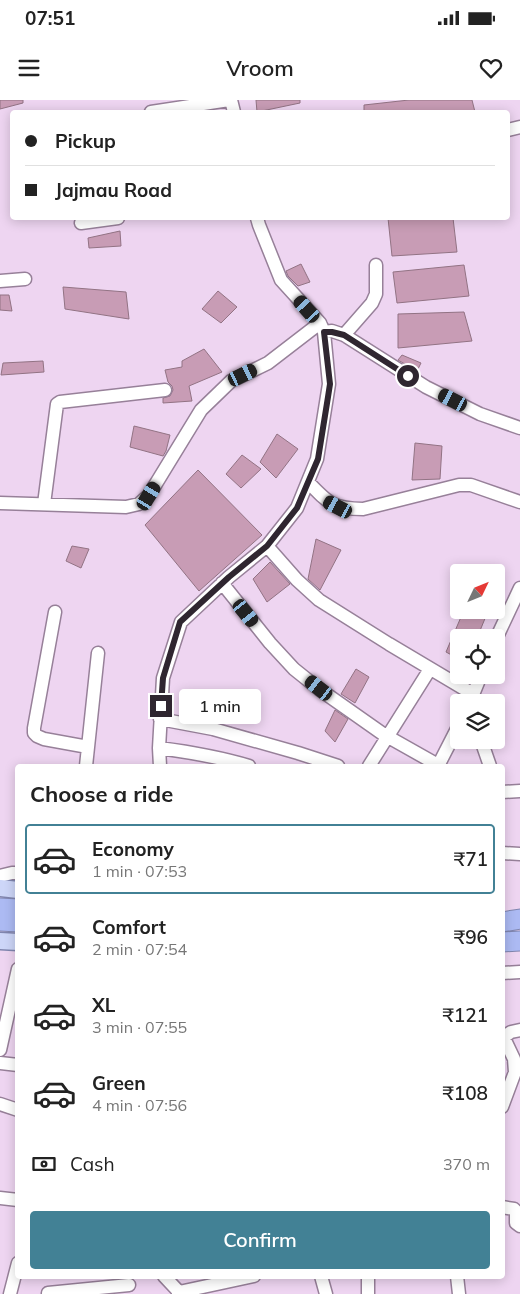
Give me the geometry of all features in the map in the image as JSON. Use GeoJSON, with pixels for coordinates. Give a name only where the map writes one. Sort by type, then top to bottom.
{"type":"FeatureCollection","features":[{"type":"Feature","properties":{"kind":"highway"},"geometry":{"type":"LineString","coordinates":[[0,908],[15,909]]}},
{"type":"Feature","properties":{"kind":"highway"},"geometry":{"type":"LineString","coordinates":[[505,922],[520,919]]}},
{"type":"Feature","properties":{"kind":"highway"},"geometry":{"type":"LineString","coordinates":[[0,922],[15,922]]}},
{"type":"Feature","properties":{"kind":"highway"},"geometry":{"type":"LineString","coordinates":[[505,942],[520,941]]}},
{"type":"Feature","properties":{"kind":"main road"},"geometry":{"type":"LineString","coordinates":[[0,888],[15,890]]}},
{"type":"Feature","properties":{"kind":"main road"},"geometry":{"type":"LineString","coordinates":[[0,941],[15,942]]}},
{"type":"Feature","properties":{"kind":"street"},"geometry":{"type":"LineString","coordinates":[[164,110],[230,100]]}},
{"type":"Feature","properties":{"kind":"street"},"geometry":{"type":"LineString","coordinates":[[81,223],[103,220]]}},
{"type":"Feature","properties":{"kind":"street"},"geometry":{"type":"LineString","coordinates":[[258,220],[281,280],[322,327],[344,335],[426,387],[480,414],[520,428]]}},
{"type":"Feature","properties":{"kind":"street"},"geometry":{"type":"LineString","coordinates":[[344,335],[372,303],[376,294],[376,265]]}},
{"type":"Feature","properties":{"kind":"street"},"geometry":{"type":"LineString","coordinates":[[0,281],[25,279]]}},
{"type":"Feature","properties":{"kind":"street"},"geometry":{"type":"LineString","coordinates":[[160,764],[158,748],[163,678],[180,622],[222,583],[267,546],[297,508],[318,459],[330,384],[322,327]]}},
{"type":"Feature","properties":{"kind":"street"},"geometry":{"type":"LineString","coordinates":[[0,504],[126,507],[139,504],[149,496],[201,410],[231,381],[268,363],[322,327]]}},
{"type":"Feature","properties":{"kind":"street"},"geometry":{"type":"LineString","coordinates":[[44,504],[57,404],[60,402],[165,390]]}},
{"type":"Feature","properties":{"kind":"street"},"geometry":{"type":"LineString","coordinates":[[308,482],[325,500],[338,507],[350,509],[363,509],[459,485],[471,485],[520,502]]}},
{"type":"Feature","properties":{"kind":"street"},"geometry":{"type":"LineString","coordinates":[[267,546],[297,580],[319,600],[430,669],[466,694]]}},
{"type":"Feature","properties":{"kind":"street"},"geometry":{"type":"LineString","coordinates":[[222,583],[270,643],[294,669],[388,737],[435,764]]}},
{"type":"Feature","properties":{"kind":"street"},"geometry":{"type":"LineString","coordinates":[[501,629],[520,588]]}},
{"type":"Feature","properties":{"kind":"street"},"geometry":{"type":"LineString","coordinates":[[55,612],[34,733],[44,738],[88,747]]}},
{"type":"Feature","properties":{"kind":"street"},"geometry":{"type":"LineString","coordinates":[[86,764],[98,653]]}},
{"type":"Feature","properties":{"kind":"street"},"geometry":{"type":"LineString","coordinates":[[369,764],[430,669]]}},
{"type":"Feature","properties":{"kind":"street"},"geometry":{"type":"LineString","coordinates":[[160,720],[212,729],[332,764]]}},
{"type":"Feature","properties":{"kind":"street"},"geometry":{"type":"LineString","coordinates":[[439,764],[450,743]]}},
{"type":"Feature","properties":{"kind":"street"},"geometry":{"type":"LineString","coordinates":[[158,748],[211,756],[241,764]]}},
{"type":"Feature","properties":{"kind":"street"},"geometry":{"type":"LineString","coordinates":[[484,749],[489,764]]}},
{"type":"Feature","properties":{"kind":"street"},"geometry":{"type":"LineString","coordinates":[[505,792],[520,792]]}},
{"type":"Feature","properties":{"kind":"street"},"geometry":{"type":"LineString","coordinates":[[505,854],[520,854]]}},
{"type":"Feature","properties":{"kind":"street"},"geometry":{"type":"LineString","coordinates":[[0,876],[15,873]]}},
{"type":"Feature","properties":{"kind":"street"},"geometry":{"type":"LineString","coordinates":[[505,973],[520,972]]}},
{"type":"Feature","properties":{"kind":"street"},"geometry":{"type":"LineString","coordinates":[[0,1050],[15,982]]}},
{"type":"Feature","properties":{"kind":"street"},"geometry":{"type":"LineString","coordinates":[[505,1036],[511,1032],[520,1030]]}},
{"type":"Feature","properties":{"kind":"street"},"geometry":{"type":"LineString","coordinates":[[505,1042],[514,1059],[515,1072],[505,1099]]}},
{"type":"Feature","properties":{"kind":"street"},"geometry":{"type":"LineString","coordinates":[[0,1062],[15,1064]]}},
{"type":"Feature","properties":{"kind":"street"},"geometry":{"type":"LineString","coordinates":[[0,1104],[15,1109]]}},
{"type":"Feature","properties":{"kind":"street"},"geometry":{"type":"LineString","coordinates":[[0,1198],[15,1200]]}},
{"type":"Feature","properties":{"kind":"street"},"geometry":{"type":"LineString","coordinates":[[505,1208],[516,1211],[516,1223],[520,1226]]}},
{"type":"Feature","properties":{"kind":"street"},"geometry":{"type":"LineString","coordinates":[[10,1294],[15,1275]]}},
{"type":"Feature","properties":{"kind":"street"},"geometry":{"type":"LineString","coordinates":[[167,1279],[179,1293],[241,1279]]}},
{"type":"Feature","properties":{"kind":"street"},"geometry":{"type":"LineString","coordinates":[[322,1279],[326,1294]]}},
{"type":"Feature","properties":{"kind":"street"},"geometry":{"type":"LineString","coordinates":[[368,1279],[368,1294]]}},
{"type":"Feature","properties":{"kind":"street"},"geometry":{"type":"LineString","coordinates":[[457,1279],[459,1294]]}},
{"type":"Feature","properties":{"kind":"street"},"geometry":{"type":"LineString","coordinates":[[48,1293],[130,1285]]}},
{"type":"Feature","properties":{"kind":"building"},"geometry":{"type":"Polygon","coordinates":[[[0,100],[23,100],[23,103],[0,109],[0,100]]]}},
{"type":"Feature","properties":{"kind":"building"},"geometry":{"type":"Polygon","coordinates":[[[256,100],[300,100],[300,103],[267,110],[257,110],[256,100]]]}},
{"type":"Feature","properties":{"kind":"building"},"geometry":{"type":"Polygon","coordinates":[[[409,100],[472,100],[474,110],[364,110],[364,105],[409,100]]]}},
{"type":"Feature","properties":{"kind":"building"},"geometry":{"type":"Polygon","coordinates":[[[388,220],[453,220],[457,252],[392,256],[388,220]]]}},
{"type":"Feature","properties":{"kind":"building"},"geometry":{"type":"Polygon","coordinates":[[[120,231],[121,246],[89,248],[88,238],[120,231]]]}},
{"type":"Feature","properties":{"kind":"building"},"geometry":{"type":"Polygon","coordinates":[[[301,264],[310,282],[298,286],[288,276],[286,271],[301,264]]]}},
{"type":"Feature","properties":{"kind":"building"},"geometry":{"type":"Polygon","coordinates":[[[464,265],[469,296],[397,303],[393,272],[464,265]]]}},
{"type":"Feature","properties":{"kind":"building"},"geometry":{"type":"Polygon","coordinates":[[[63,287],[126,292],[129,319],[65,309],[63,287]]]}},
{"type":"Feature","properties":{"kind":"building"},"geometry":{"type":"Polygon","coordinates":[[[218,291],[237,307],[221,323],[202,309],[218,291]]]}},
{"type":"Feature","properties":{"kind":"building"},"geometry":{"type":"Polygon","coordinates":[[[0,295],[9,295],[12,311],[0,310],[0,295]]]}},
{"type":"Feature","properties":{"kind":"building"},"geometry":{"type":"Polygon","coordinates":[[[464,312],[472,341],[398,348],[398,314],[464,312]]]}},
{"type":"Feature","properties":{"kind":"building"},"geometry":{"type":"Polygon","coordinates":[[[204,349],[222,372],[189,386],[192,401],[163,403],[163,398],[170,396],[173,390],[168,382],[165,370],[182,367],[182,361],[204,349]]]}},
{"type":"Feature","properties":{"kind":"building"},"geometry":{"type":"Polygon","coordinates":[[[402,355],[421,363],[417,371],[398,360],[402,355]]]}},
{"type":"Feature","properties":{"kind":"building"},"geometry":{"type":"Polygon","coordinates":[[[43,361],[44,372],[1,375],[3,363],[43,361]]]}},
{"type":"Feature","properties":{"kind":"building"},"geometry":{"type":"Polygon","coordinates":[[[134,426],[170,435],[163,456],[130,447],[134,426]]]}},
{"type":"Feature","properties":{"kind":"building"},"geometry":{"type":"Polygon","coordinates":[[[277,434],[298,449],[276,478],[260,462],[277,434]]]}},
{"type":"Feature","properties":{"kind":"building"},"geometry":{"type":"Polygon","coordinates":[[[415,443],[442,446],[440,479],[412,480],[415,443]]]}},
{"type":"Feature","properties":{"kind":"building"},"geometry":{"type":"Polygon","coordinates":[[[242,455],[261,469],[241,488],[226,474],[242,455]]]}},
{"type":"Feature","properties":{"kind":"building"},"geometry":{"type":"Polygon","coordinates":[[[198,470],[262,535],[199,591],[145,525],[198,470]]]}},
{"type":"Feature","properties":{"kind":"building"},"geometry":{"type":"Polygon","coordinates":[[[316,539],[341,550],[320,590],[308,579],[316,539]]]}},
{"type":"Feature","properties":{"kind":"building"},"geometry":{"type":"Polygon","coordinates":[[[72,546],[89,549],[81,568],[66,561],[72,546]]]}},
{"type":"Feature","properties":{"kind":"building"},"geometry":{"type":"Polygon","coordinates":[[[270,562],[290,584],[267,602],[253,579],[270,562]]]}},
{"type":"Feature","properties":{"kind":"building"},"geometry":{"type":"Polygon","coordinates":[[[460,619],[485,619],[481,629],[456,629],[460,619]]]}},
{"type":"Feature","properties":{"kind":"building"},"geometry":{"type":"Polygon","coordinates":[[[450,643],[450,654],[446,652],[450,643]]]}},
{"type":"Feature","properties":{"kind":"building"},"geometry":{"type":"Polygon","coordinates":[[[356,669],[369,677],[355,703],[341,694],[356,669]]]}},
{"type":"Feature","properties":{"kind":"building"},"geometry":{"type":"Polygon","coordinates":[[[335,710],[348,719],[335,742],[325,731],[335,710]]]}},
{"type":"Feature","properties":{"kind":"route"},"geometry":{"type":"LineString","coordinates":[[161,706],[163,678],[180,622],[229,577],[267,546],[297,508],[318,459],[330,384],[324,332],[344,335],[408,376]]}}]}
